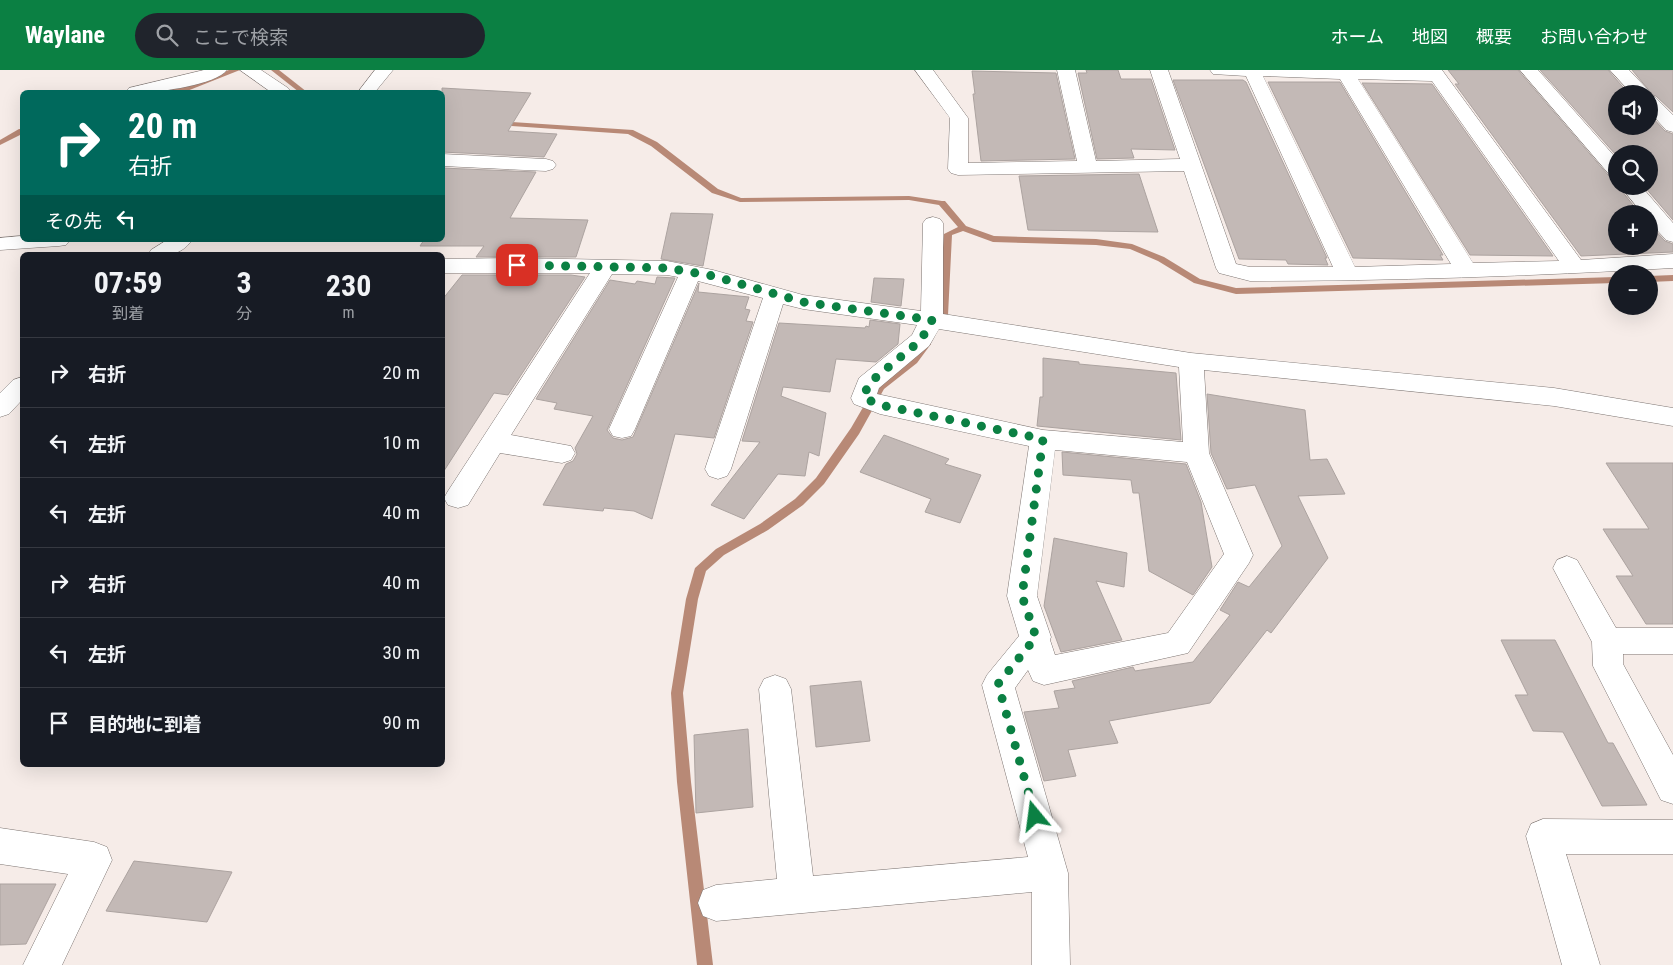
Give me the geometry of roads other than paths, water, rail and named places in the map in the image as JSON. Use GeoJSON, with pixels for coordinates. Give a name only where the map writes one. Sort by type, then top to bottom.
{"type":"FeatureCollection","features":[{"type":"Feature","properties":{"kind":"street"},"geometry":{"type":"LineString","coordinates":[[144,90],[203,77],[218,70]]}},
{"type":"Feature","properties":{"kind":"street"},"geometry":{"type":"LineString","coordinates":[[249,70],[279,90]]}},
{"type":"Feature","properties":{"kind":"street"},"geometry":{"type":"LineString","coordinates":[[368,90],[384,70]]}},
{"type":"Feature","properties":{"kind":"street"},"geometry":{"type":"LineString","coordinates":[[924,70],[959,118],[958,169],[1191,166]]}},
{"type":"Feature","properties":{"kind":"street"},"geometry":{"type":"LineString","coordinates":[[1066,70],[1088,167]]}},
{"type":"Feature","properties":{"kind":"street"},"geometry":{"type":"LineString","coordinates":[[1159,70],[1226,268],[1250,274],[1347,274],[1575,267],[1673,261]]}},
{"type":"Feature","properties":{"kind":"street"},"geometry":{"type":"LineString","coordinates":[[1219,70],[1346,74],[1435,73],[1575,267]]}},
{"type":"Feature","properties":{"kind":"street"},"geometry":{"type":"LineString","coordinates":[[1529,70],[1608,161]]}},
{"type":"Feature","properties":{"kind":"street"},"geometry":{"type":"LineString","coordinates":[[1619,70],[1633,85]]}},
{"type":"Feature","properties":{"kind":"street"},"geometry":{"type":"LineString","coordinates":[[1252,71],[1347,274]]}},
{"type":"Feature","properties":{"kind":"street"},"geometry":{"type":"LineString","coordinates":[[1346,74],[1466,270]]}},
{"type":"Feature","properties":{"kind":"street"},"geometry":{"type":"LineString","coordinates":[[124,90],[140,76]]}},
{"type":"Feature","properties":{"kind":"street"},"geometry":{"type":"LineString","coordinates":[[1658,110],[1673,126]]}},
{"type":"Feature","properties":{"kind":"street"},"geometry":{"type":"LineString","coordinates":[[445,160],[546,165]]}},
{"type":"Feature","properties":{"kind":"street"},"geometry":{"type":"LineString","coordinates":[[1638,195],[1673,236]]}},
{"type":"Feature","properties":{"kind":"street"},"geometry":{"type":"LineString","coordinates":[[933,223],[932,320],[921,340],[868,384],[864,398],[880,405],[1043,439],[1196,453]]}},
{"type":"Feature","properties":{"kind":"street"},"geometry":{"type":"LineString","coordinates":[[0,244],[30,242]]}},
{"type":"Feature","properties":{"kind":"street"},"geometry":{"type":"LineString","coordinates":[[164,252],[179,242]]}},
{"type":"Feature","properties":{"kind":"street"},"geometry":{"type":"LineString","coordinates":[[445,268],[606,266],[667,268],[713,276],[803,302],[932,320],[1191,361],[1554,397],[1673,418]]}},
{"type":"Feature","properties":{"kind":"street"},"geometry":{"type":"LineString","coordinates":[[458,498],[606,266]]}},
{"type":"Feature","properties":{"kind":"street"},"geometry":{"type":"LineString","coordinates":[[622,429],[691,272]]}},
{"type":"Feature","properties":{"kind":"street"},"geometry":{"type":"LineString","coordinates":[[718,469],[774,294]]}},
{"type":"Feature","properties":{"kind":"street"},"geometry":{"type":"LineString","coordinates":[[1043,439],[1022,596],[1036,637],[1044,671],[1177,644],[1238,555],[1196,453],[1191,361]]}},
{"type":"Feature","properties":{"kind":"street"},"geometry":{"type":"LineString","coordinates":[[0,408],[20,388]]}},
{"type":"Feature","properties":{"kind":"street"},"geometry":{"type":"LineString","coordinates":[[493,442],[562,453]]}},
{"type":"Feature","properties":{"kind":"street"},"geometry":{"type":"LineString","coordinates":[[1567,568],[1607,641],[1608,666],[1673,788]]}},
{"type":"Feature","properties":{"kind":"street"},"geometry":{"type":"LineString","coordinates":[[1036,637],[998,684],[1050,873],[1051,965]]}},
{"type":"Feature","properties":{"kind":"street"},"geometry":{"type":"LineString","coordinates":[[1607,641],[1673,641]]}},
{"type":"Feature","properties":{"kind":"street"},"geometry":{"type":"LineString","coordinates":[[775,689],[797,896]]}},
{"type":"Feature","properties":{"kind":"street"},"geometry":{"type":"LineString","coordinates":[[1581,965],[1543,836],[1673,837]]}},
{"type":"Feature","properties":{"kind":"street"},"geometry":{"type":"LineString","coordinates":[[0,846],[94,860],[42,965]]}},
{"type":"Feature","properties":{"kind":"street"},"geometry":{"type":"LineString","coordinates":[[716,903],[1050,873]]}},
{"type":"Feature","properties":{"kind":"waterway"},"geometry":{"type":"LineString","coordinates":[[179,90],[236,70]]}},
{"type":"Feature","properties":{"kind":"waterway"},"geometry":{"type":"LineString","coordinates":[[275,70],[300,90]]}},
{"type":"Feature","properties":{"kind":"waterway"},"geometry":{"type":"LineString","coordinates":[[499,123],[630,132],[654,144],[715,191],[740,200],[909,198],[942,203],[963,228]]}},
{"type":"Feature","properties":{"kind":"waterway"},"geometry":{"type":"LineString","coordinates":[[0,143],[20,132]]}},
{"type":"Feature","properties":{"kind":"waterway"},"geometry":{"type":"LineString","coordinates":[[939,322],[943,315],[948,234],[963,228]]}},
{"type":"Feature","properties":{"kind":"waterway"},"geometry":{"type":"LineString","coordinates":[[963,228],[993,239],[1096,242],[1132,247],[1161,259],[1197,281],[1236,291],[1608,280]]}},
{"type":"Feature","properties":{"kind":"waterway"},"geometry":{"type":"LineString","coordinates":[[1658,279],[1673,278]]}},
{"type":"Feature","properties":{"kind":"waterway"},"geometry":{"type":"LineString","coordinates":[[705,965],[684,782],[677,693],[692,599],[701,568],[720,552],[764,527],[799,502],[820,481],[855,431],[880,387],[914,361],[926,344]]}}]}
